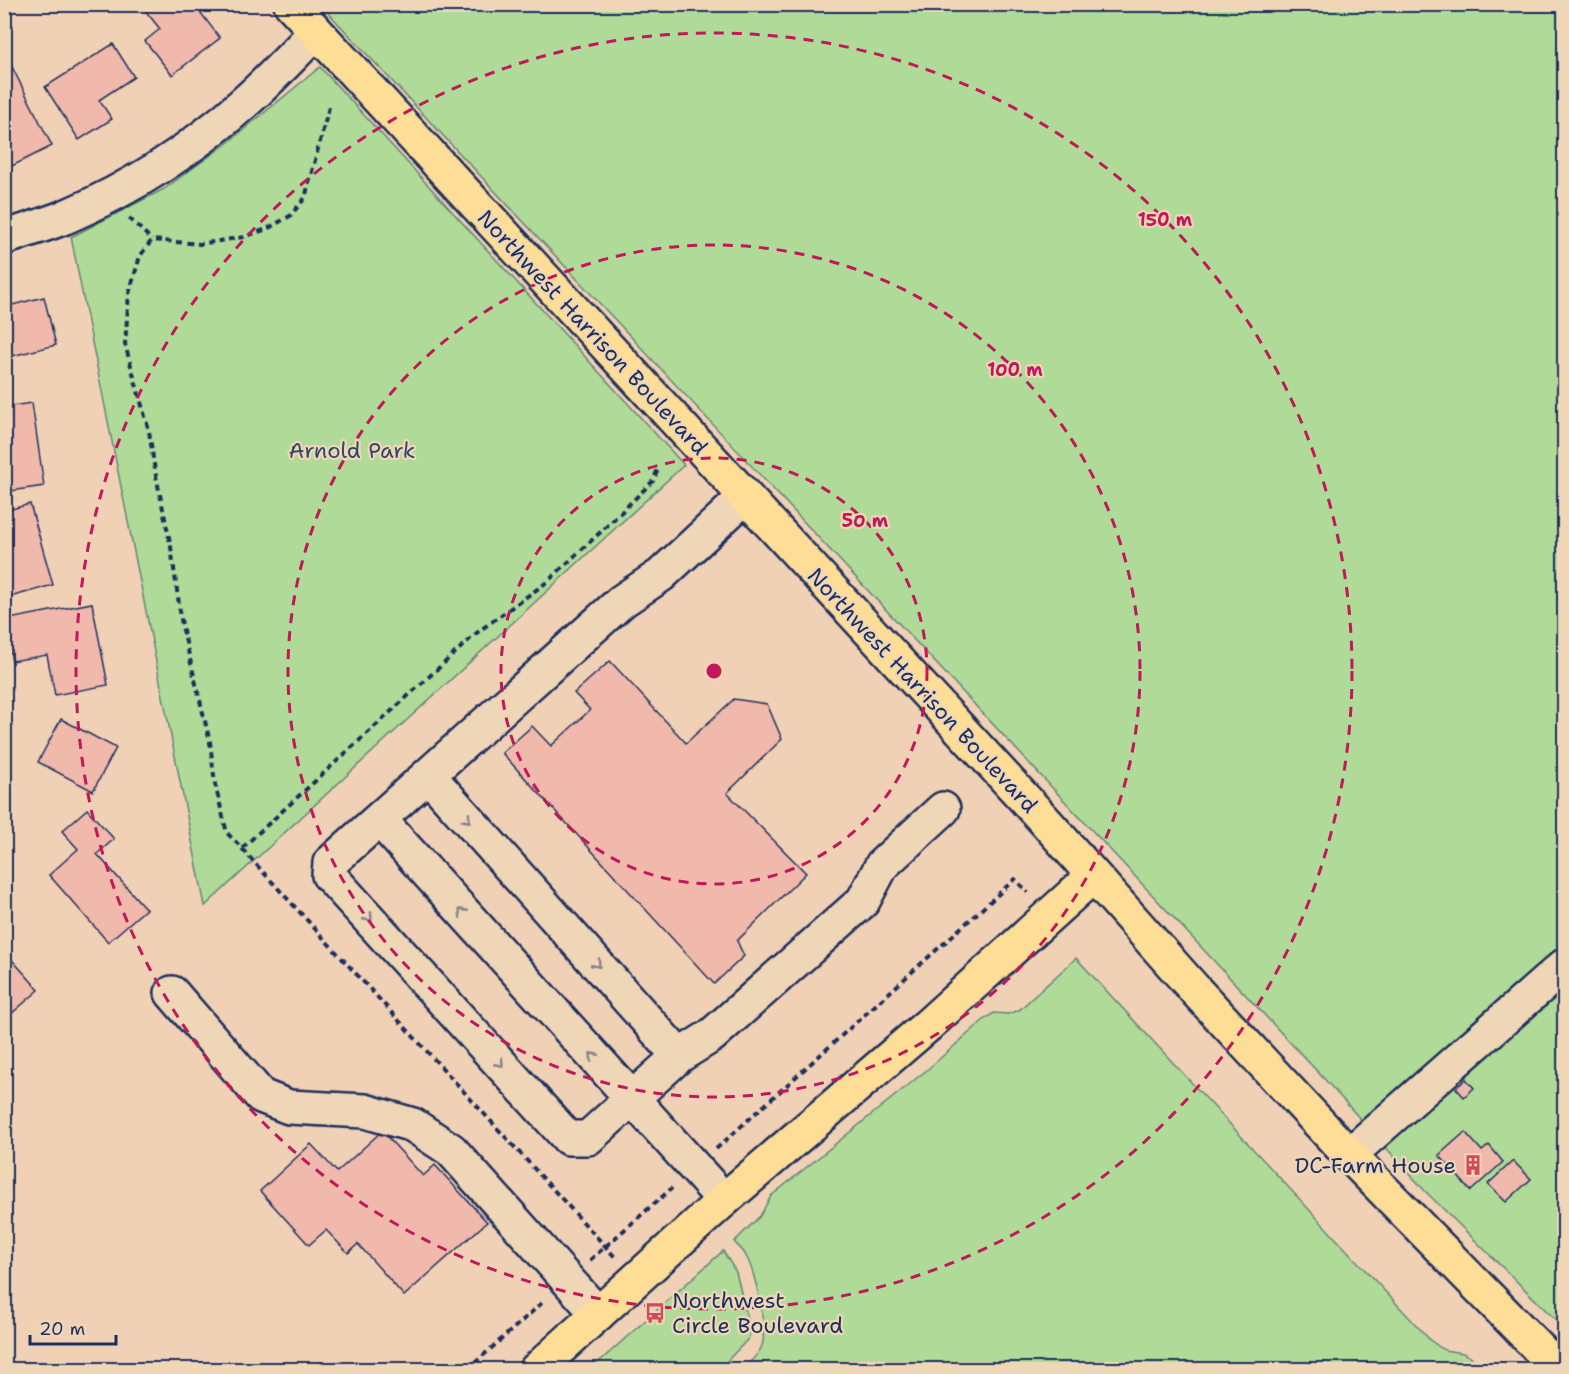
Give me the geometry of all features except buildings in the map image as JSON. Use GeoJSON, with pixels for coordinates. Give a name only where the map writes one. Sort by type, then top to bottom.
{"type":"FeatureCollection","features":[{"type":"Feature","properties":{"kind":"main road","name":"Northwest Harrison Boulevard"},"geometry":{"type":"LineString","coordinates":[[291,4],[1094,876],[1197,992],[1349,1155],[1560,1370]]}},
{"type":"Feature","properties":{"kind":"main road"},"geometry":{"type":"LineString","coordinates":[[536,1370],[724,1200],[928,1024],[1094,876]]}},
{"type":"Feature","properties":{"kind":"street"},"geometry":{"type":"LineString","coordinates":[[4,238],[64,217],[122,189],[158,168],[246,102],[316,32]]}},
{"type":"Feature","properties":{"kind":"street"},"geometry":{"type":"LineString","coordinates":[[745,497],[662,575],[622,600],[330,863],[329,875],[568,1138],[588,1138],[679,1056],[711,1036],[863,901],[882,865],[943,809]]}},
{"type":"Feature","properties":{"kind":"street"},"geometry":{"type":"LineString","coordinates":[[428,775],[679,1056]]}},
{"type":"Feature","properties":{"kind":"street"},"geometry":{"type":"LineString","coordinates":[[379,819],[724,1200]]}},
{"type":"Feature","properties":{"kind":"street"},"geometry":{"type":"LineString","coordinates":[[1349,1155],[1564,966]]}},
{"type":"Feature","properties":{"kind":"street"},"geometry":{"type":"LineString","coordinates":[[172,993],[261,1096],[289,1107],[365,1111],[414,1125],[451,1150],[598,1314]]}},
{"type":"Feature","properties":{"kind":"path"},"geometry":{"type":"LineString","coordinates":[[329,107],[305,198],[290,216],[267,229],[200,244],[152,240],[140,256],[129,294],[125,344],[149,431],[171,547],[182,626],[210,742],[215,784],[227,833],[636,1280]]}},
{"type":"Feature","properties":{"kind":"path"},"geometry":{"type":"LineString","coordinates":[[242,848],[478,631],[547,582],[652,481],[658,469]]}},
{"type":"Feature","properties":{"kind":"path"},"geometry":{"type":"LineString","coordinates":[[467,1370],[1015,879],[1048,916]]}},
{"type":"Feature","properties":{"kind":"green space"},"geometry":{"type":"Polygon","coordinates":[[[321,5],[1564,5],[1564,1328],[1425,1191],[1328,1083],[321,5]]]}},
{"type":"Feature","properties":{"kind":"green space","name":"Arnold Park"},"geometry":{"type":"Polygon","coordinates":[[[320,67],[684,465],[205,906],[71,237],[164,189],[225,145],[320,67]]]}},
{"type":"Feature","properties":{"kind":"green space"},"geometry":{"type":"Polygon","coordinates":[[[1076,958],[1431,1341],[1444,1350],[1463,1353],[1483,1369],[742,1369],[753,1360],[761,1348],[763,1329],[760,1302],[750,1264],[745,1254],[734,1242],[760,1216],[771,1196],[928,1069],[986,1018],[994,1013],[1008,1014],[1019,1010],[1076,958]]]}},
{"type":"Feature","properties":{"kind":"green space"},"geometry":{"type":"Polygon","coordinates":[[[723,1251],[736,1272],[751,1332],[748,1339],[724,1364],[727,1369],[591,1369],[723,1251]]]}},
{"type":"Feature","properties":{"kind":"place","name":"DC-Farm House"},"geometry":{"type":"Point","coordinates":[1473,1165]}},
{"type":"Feature","properties":{"kind":"place","name":"Northwest Circle Boulevard"},"geometry":{"type":"Point","coordinates":[655,1313]}}]}
